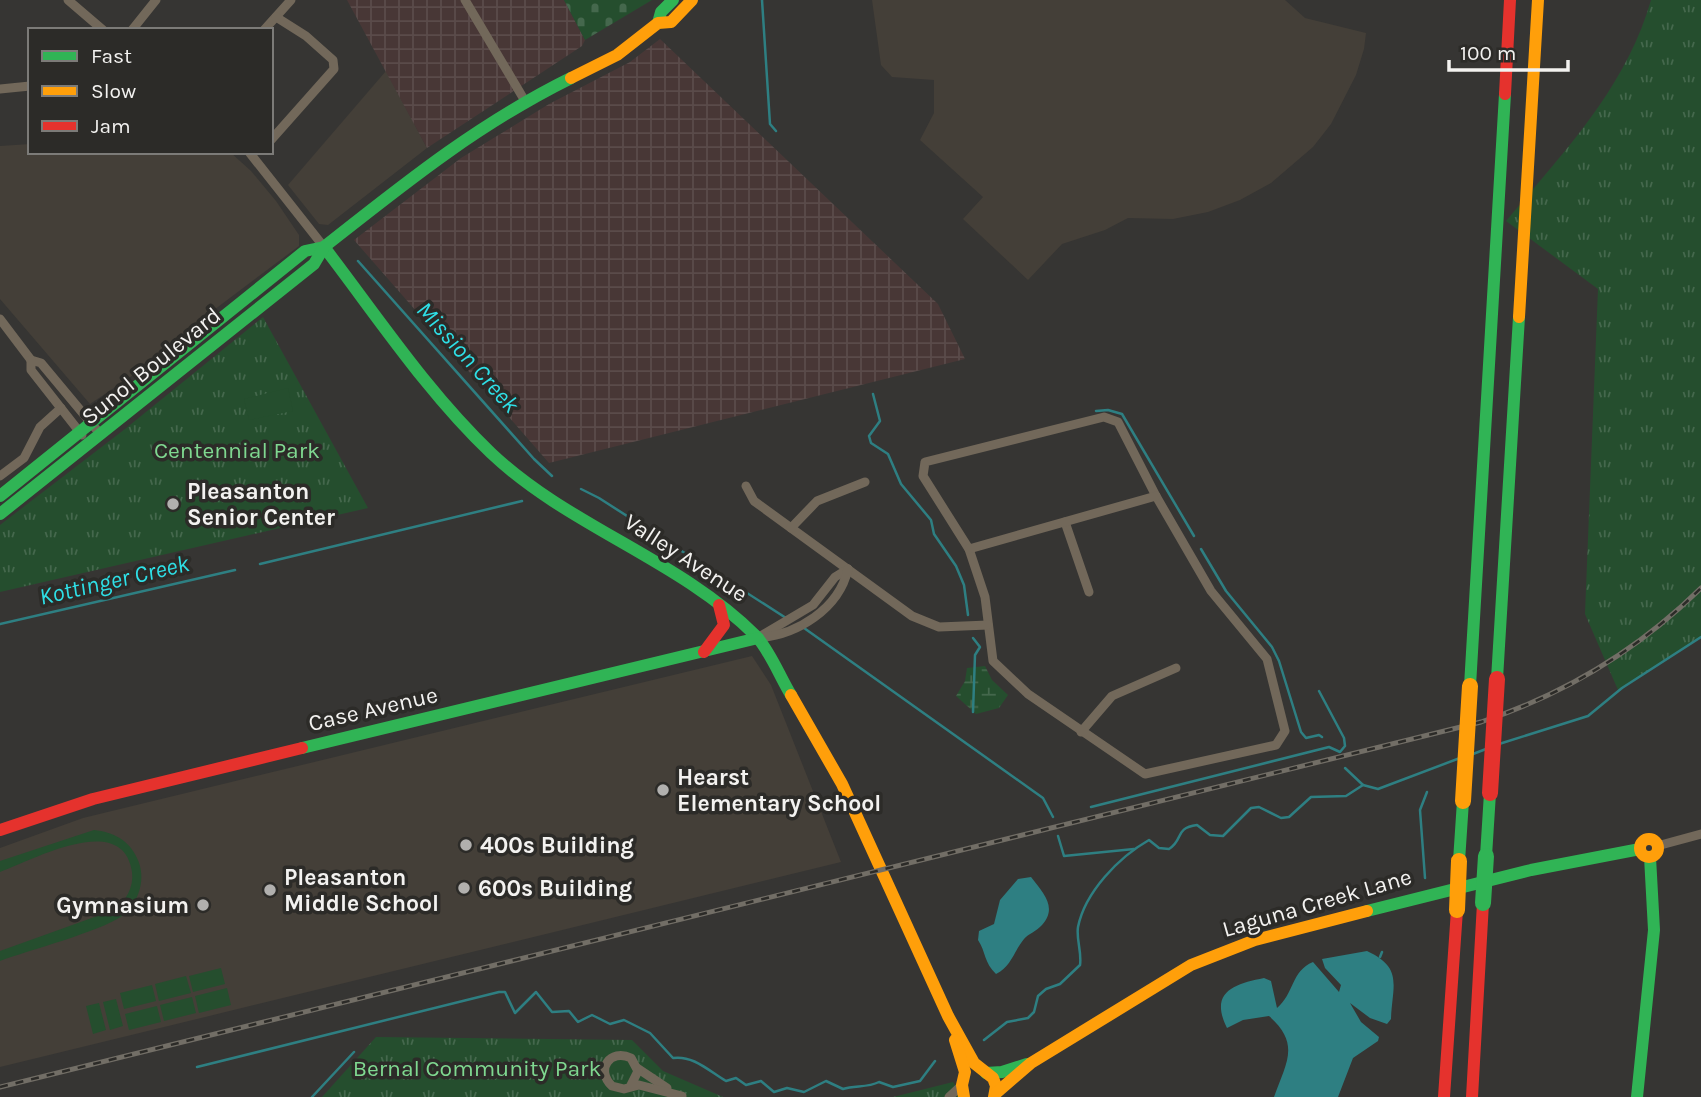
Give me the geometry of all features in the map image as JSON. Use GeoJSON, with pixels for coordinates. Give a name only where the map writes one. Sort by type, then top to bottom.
{"type":"FeatureCollection","features":[{"type":"Feature","properties":{"kind":"main road","name":"Sunol Boulevard"},"geometry":{"type":"LineString","coordinates":[[658,23],[661,12],[673,0]]}},
{"type":"Feature","properties":{"kind":"main road","name":"Sunol Boulevard"},"geometry":{"type":"LineString","coordinates":[[0,514],[91,433],[306,251],[324,247],[428,163],[524,101],[617,55],[658,23],[671,22],[692,0]]}},
{"type":"Feature","properties":{"kind":"main road"},"geometry":{"type":"LineString","coordinates":[[1444,1097],[1507,60],[1508,0]]}},
{"type":"Feature","properties":{"kind":"main road"},"geometry":{"type":"LineString","coordinates":[[1472,1097],[1538,0]]}},
{"type":"Feature","properties":{"kind":"main road","name":"Valley Avenue"},"geometry":{"type":"LineString","coordinates":[[324,247],[446,403],[491,453],[533,487],[718,601],[758,638],[842,784],[948,1016],[964,1067],[963,1087]]}},
{"type":"Feature","properties":{"kind":"main road","name":"Sunol Boulevard"},"geometry":{"type":"LineString","coordinates":[[0,496],[91,433]]}},
{"type":"Feature","properties":{"kind":"main road"},"geometry":{"type":"LineString","coordinates":[[703,653],[724,625],[718,601]]}},
{"type":"Feature","properties":{"kind":"main road","name":"Case Avenue"},"geometry":{"type":"LineString","coordinates":[[0,830],[93,799],[758,638]]}},
{"type":"Feature","properties":{"kind":"main road"},"geometry":{"type":"LineString","coordinates":[[1636,1097],[1654,930],[1649,851]]}},
{"type":"Feature","properties":{"kind":"main road","name":"Laguna Creek Lane"},"geometry":{"type":"LineString","coordinates":[[994,1096],[1031,1063],[1191,965],[1255,940],[1531,870],[1649,851]]}},
{"type":"Feature","properties":{"kind":"main road","name":"Valley Avenue"},"geometry":{"type":"LineString","coordinates":[[948,1016],[984,1072],[993,1078],[994,1096]]}},
{"type":"Feature","properties":{"kind":"main road","name":"Laguna Creek Lane"},"geometry":{"type":"LineString","coordinates":[[963,1087],[975,1072],[1002,1072],[1031,1063]]}},
{"type":"Feature","properties":{"kind":"street"},"geometry":{"type":"LineString","coordinates":[[68,0],[101,28]]}},
{"type":"Feature","properties":{"kind":"street"},"geometry":{"type":"LineString","coordinates":[[134,28],[156,0]]}},
{"type":"Feature","properties":{"kind":"street"},"geometry":{"type":"LineString","coordinates":[[266,28],[291,0]]}},
{"type":"Feature","properties":{"kind":"street"},"geometry":{"type":"LineString","coordinates":[[465,0],[524,101]]}},
{"type":"Feature","properties":{"kind":"street"},"geometry":{"type":"LineString","coordinates":[[273,138],[334,69],[333,60],[306,36],[276,18]]}},
{"type":"Feature","properties":{"kind":"street"},"geometry":{"type":"LineString","coordinates":[[0,89],[28,86]]}},
{"type":"Feature","properties":{"kind":"street"},"geometry":{"type":"LineString","coordinates":[[255,154],[324,247]]}},
{"type":"Feature","properties":{"kind":"street"},"geometry":{"type":"LineString","coordinates":[[0,319],[32,360],[41,363],[91,433]]}},
{"type":"Feature","properties":{"kind":"street"},"geometry":{"type":"LineString","coordinates":[[32,360],[31,370],[61,408],[91,433]]}},
{"type":"Feature","properties":{"kind":"street"},"geometry":{"type":"LineString","coordinates":[[0,476],[23,458],[40,427],[61,408]]}},
{"type":"Feature","properties":{"kind":"street"},"geometry":{"type":"LineString","coordinates":[[1104,417],[1118,422],[1156,496],[1211,591],[1267,659],[1285,731],[1276,745],[1144,774],[1028,694],[993,662],[985,597],[969,549],[922,476],[925,462],[1104,417]]}},
{"type":"Feature","properties":{"kind":"street"},"geometry":{"type":"LineString","coordinates":[[791,528],[817,501],[866,482]]}},
{"type":"Feature","properties":{"kind":"street"},"geometry":{"type":"LineString","coordinates":[[746,486],[754,501],[925,623],[939,627],[988,625]]}},
{"type":"Feature","properties":{"kind":"street"},"geometry":{"type":"LineString","coordinates":[[969,549],[1156,496]]}},
{"type":"Feature","properties":{"kind":"street"},"geometry":{"type":"LineString","coordinates":[[1065,522],[1089,592]]}},
{"type":"Feature","properties":{"kind":"street","name":"Case Avenue"},"geometry":{"type":"LineString","coordinates":[[758,638],[808,615],[835,578],[848,569]]}},
{"type":"Feature","properties":{"kind":"street"},"geometry":{"type":"LineString","coordinates":[[1081,732],[1112,696],[1176,668]]}},
{"type":"Feature","properties":{"kind":"street","name":"Laguna Creek Lane"},"geometry":{"type":"LineString","coordinates":[[1649,851],[1701,834]]}},
{"type":"Feature","properties":{"kind":"street"},"geometry":{"type":"LineString","coordinates":[[637,1068],[637,1076],[631,1085],[624,1089],[611,1086],[604,1075],[604,1067],[610,1058],[621,1055],[631,1058],[637,1068],[683,1096]]}},
{"type":"Feature","properties":{"kind":"street"},"geometry":{"type":"LineString","coordinates":[[631,1085],[683,1096]]}},
{"type":"Feature","properties":{"kind":"street"},"geometry":{"type":"LineString","coordinates":[[950,1097],[963,1087]]}},
{"type":"Feature","properties":{"kind":"shaded area"},"geometry":{"type":"Polygon","coordinates":[[[347,0],[564,0],[585,40],[582,46],[427,148],[347,0]]]}},
{"type":"Feature","properties":{"kind":"shaded area"},"geometry":{"type":"Polygon","coordinates":[[[872,0],[1285,0],[1305,18],[1366,33],[1356,75],[1331,124],[1313,147],[1271,183],[1240,200],[1208,212],[1173,219],[1128,218],[1105,230],[1062,244],[1028,280],[963,219],[983,197],[920,140],[934,113],[934,80],[892,77],[881,65],[872,0]]]}},
{"type":"Feature","properties":{"kind":"shaded area"},"geometry":{"type":"Polygon","coordinates":[[[660,39],[938,304],[965,359],[549,463],[354,240],[461,158],[549,104],[630,62],[660,39]]]}},
{"type":"Feature","properties":{"kind":"shaded area"},"geometry":{"type":"Polygon","coordinates":[[[386,71],[427,148],[328,225],[319,224],[288,185],[386,71]]]}},
{"type":"Feature","properties":{"kind":"shaded area"},"geometry":{"type":"Polygon","coordinates":[[[28,144],[28,154],[232,154],[251,171],[276,201],[299,235],[299,246],[198,322],[197,328],[157,359],[90,404],[0,299],[0,146],[28,144]]]}},
{"type":"Feature","properties":{"kind":"shaded area","name":"Pleasanton Middle School"},"geometry":{"type":"Polygon","coordinates":[[[752,656],[771,685],[841,862],[0,1067],[0,848],[83,818],[752,656]]]}},
{"type":"Feature","properties":{"kind":"green space"},"geometry":{"type":"Polygon","coordinates":[[[564,0],[652,0],[585,40],[564,0]]]}},
{"type":"Feature","properties":{"kind":"green space"},"geometry":{"type":"Polygon","coordinates":[[[1651,0],[1701,0],[1701,637],[1618,690],[1585,614],[1598,289],[1506,221],[1570,144],[1609,91],[1640,32],[1651,0]]]}},
{"type":"Feature","properties":{"kind":"green space","name":"Centennial Park"},"geometry":{"type":"Polygon","coordinates":[[[263,317],[368,508],[0,592],[0,525],[125,429],[263,317]]]}},
{"type":"Feature","properties":{"kind":"green space"},"geometry":{"type":"Polygon","coordinates":[[[288,388],[293,411],[249,420],[244,399],[288,388]]]}},
{"type":"Feature","properties":{"kind":"green space"},"geometry":{"type":"Polygon","coordinates":[[[985,666],[992,680],[1008,695],[999,708],[976,714],[956,696],[965,681],[967,668],[985,666]]]}},
{"type":"Feature","properties":{"kind":"green space"},"geometry":{"type":"Polygon","coordinates":[[[94,830],[120,838],[130,846],[137,858],[141,874],[140,890],[128,911],[97,928],[0,961],[0,951],[114,910],[125,898],[132,883],[132,872],[125,854],[112,844],[75,844],[0,872],[0,861],[94,830]]]}},
{"type":"Feature","properties":{"kind":"green space"},"geometry":{"type":"Polygon","coordinates":[[[221,968],[225,984],[193,992],[189,976],[221,968]]]}},
{"type":"Feature","properties":{"kind":"green space"},"geometry":{"type":"Polygon","coordinates":[[[186,976],[191,993],[159,1001],[155,984],[186,976]]]}},
{"type":"Feature","properties":{"kind":"green space"},"geometry":{"type":"Polygon","coordinates":[[[152,985],[156,1001],[124,1009],[120,993],[152,985]]]}},
{"type":"Feature","properties":{"kind":"green space"},"geometry":{"type":"Polygon","coordinates":[[[227,988],[231,1005],[199,1013],[195,996],[227,988]]]}},
{"type":"Feature","properties":{"kind":"green space"},"geometry":{"type":"Polygon","coordinates":[[[192,997],[196,1013],[164,1021],[160,1005],[192,997]]]}},
{"type":"Feature","properties":{"kind":"green space"},"geometry":{"type":"Polygon","coordinates":[[[116,999],[123,1026],[110,1030],[103,1002],[116,999]]]}},
{"type":"Feature","properties":{"kind":"green space"},"geometry":{"type":"Polygon","coordinates":[[[99,1003],[106,1030],[93,1034],[86,1006],[99,1003]]]}},
{"type":"Feature","properties":{"kind":"green space"},"geometry":{"type":"Polygon","coordinates":[[[157,1006],[161,1022],[129,1030],[125,1014],[157,1006]]]}},
{"type":"Feature","properties":{"kind":"green space","name":"Bernal Community Park"},"geometry":{"type":"Polygon","coordinates":[[[376,1037],[632,1040],[663,1071],[723,1097],[322,1097],[376,1037]]]}},
{"type":"Feature","properties":{"kind":"green space"},"geometry":{"type":"Polygon","coordinates":[[[953,1082],[964,1097],[893,1097],[953,1082]]]}},
{"type":"Feature","properties":{"kind":"water"},"geometry":{"type":"Polygon","coordinates":[[[1031,877],[1047,900],[1047,918],[1024,939],[1009,963],[996,974],[989,966],[978,940],[979,931],[994,924],[1000,900],[1018,879],[1031,877]]]}},
{"type":"Feature","properties":{"kind":"water"},"geometry":{"type":"Polygon","coordinates":[[[1367,951],[1379,957],[1391,971],[1394,987],[1391,1019],[1387,1024],[1370,1018],[1350,1003],[1361,1022],[1379,1037],[1378,1041],[1353,1058],[1338,1097],[1274,1097],[1288,1054],[1285,1036],[1269,1016],[1243,1020],[1227,1028],[1222,1016],[1223,998],[1234,987],[1264,978],[1271,981],[1277,1008],[1287,996],[1300,971],[1313,962],[1339,992],[1341,985],[1325,968],[1322,959],[1367,951]]]}},
{"type":"Feature","properties":{"kind":"waterway"},"geometry":{"type":"LineString","coordinates":[[762,0],[770,124],[776,131]]}},
{"type":"Feature","properties":{"kind":"waterway","name":"Mission Creek"},"geometry":{"type":"LineString","coordinates":[[358,261],[552,476]]}},
{"type":"Feature","properties":{"kind":"waterway"},"geometry":{"type":"LineString","coordinates":[[873,394],[880,421],[869,436],[871,443],[888,454],[901,484],[931,520],[934,534],[956,566],[964,585],[968,615]]}},
{"type":"Feature","properties":{"kind":"waterway"},"geometry":{"type":"LineString","coordinates":[[1096,411],[1108,410],[1122,414],[1194,536]]}},
{"type":"Feature","properties":{"kind":"waterway"},"geometry":{"type":"LineString","coordinates":[[581,489],[786,618]]}},
{"type":"Feature","properties":{"kind":"waterway","name":"Kottinger Creek"},"geometry":{"type":"LineString","coordinates":[[260,564],[522,501]]}},
{"type":"Feature","properties":{"kind":"waterway"},"geometry":{"type":"LineString","coordinates":[[1201,549],[1226,591],[1272,647],[1279,661],[1301,732],[1306,738],[1319,735],[1322,737]]}},
{"type":"Feature","properties":{"kind":"waterway","name":"Kottinger Creek"},"geometry":{"type":"LineString","coordinates":[[0,624],[235,570]]}},
{"type":"Feature","properties":{"kind":"waterway"},"geometry":{"type":"LineString","coordinates":[[804,628],[1043,798],[1053,817]]}},
{"type":"Feature","properties":{"kind":"waterway"},"geometry":{"type":"LineString","coordinates":[[1499,744],[1588,716],[1622,688],[1701,637]]}},
{"type":"Feature","properties":{"kind":"waterway"},"geometry":{"type":"LineString","coordinates":[[973,638],[980,647],[975,655],[973,712]]}},
{"type":"Feature","properties":{"kind":"waterway"},"geometry":{"type":"LineString","coordinates":[[1091,807],[1329,747],[1340,752],[1345,746],[1344,738],[1319,691]]}},
{"type":"Feature","properties":{"kind":"waterway"},"geometry":{"type":"LineString","coordinates":[[1473,754],[1486,749]]}},
{"type":"Feature","properties":{"kind":"waterway"},"geometry":{"type":"LineString","coordinates":[[984,1040],[1007,1022],[1028,1018],[1034,1012],[1038,996],[1046,989],[1060,984],[1080,965],[1078,927],[1088,901],[1115,866],[1149,840],[1159,848],[1169,849],[1185,829],[1197,825],[1210,835],[1223,836],[1251,808],[1259,807],[1281,818],[1289,817],[1311,797],[1346,796],[1363,785],[1378,789],[1460,758]]}},
{"type":"Feature","properties":{"kind":"waterway"},"geometry":{"type":"LineString","coordinates":[[1345,768],[1363,785]]}},
{"type":"Feature","properties":{"kind":"waterway"},"geometry":{"type":"LineString","coordinates":[[1425,878],[1420,810],[1427,792]]}},
{"type":"Feature","properties":{"kind":"waterway"},"geometry":{"type":"LineString","coordinates":[[1058,836],[1064,856],[1134,849]]}},
{"type":"Feature","properties":{"kind":"waterway"},"geometry":{"type":"LineString","coordinates":[[1380,957],[1382,952]]}},
{"type":"Feature","properties":{"kind":"waterway"},"geometry":{"type":"LineString","coordinates":[[197,1067],[499,992],[505,992],[515,1013],[536,992],[552,1012],[569,1011],[578,1022],[592,1015],[610,1024],[624,1020],[650,1033],[673,1058],[694,1061],[726,1081],[736,1078],[746,1085],[761,1081],[774,1092],[787,1088],[804,1092],[826,1081],[843,1089],[879,1082],[893,1087],[920,1081],[935,1061]]}},
{"type":"Feature","properties":{"kind":"waterway"},"geometry":{"type":"LineString","coordinates":[[312,1097],[354,1052]]}},
{"type":"Feature","properties":{"kind":"railway"},"geometry":{"type":"LineString","coordinates":[[0,1087],[1481,722],[1542,698],[1598,668],[1651,632],[1701,588]]}},
{"type":"Feature","properties":{"kind":"traffic: fast"},"geometry":{"type":"LineString","coordinates":[[658,23],[661,12],[673,0]]}},
{"type":"Feature","properties":{"kind":"traffic: fast"},"geometry":{"type":"LineString","coordinates":[[0,514],[314,264],[324,247],[384,200],[473,135],[571,78]]}},
{"type":"Feature","properties":{"kind":"traffic: fast"},"geometry":{"type":"LineString","coordinates":[[1470,686],[1505,94]]}},
{"type":"Feature","properties":{"kind":"traffic: fast"},"geometry":{"type":"LineString","coordinates":[[324,247],[445,405],[491,453],[554,502],[693,585],[726,609],[761,642],[791,695]]}},
{"type":"Feature","properties":{"kind":"traffic: fast"},"geometry":{"type":"LineString","coordinates":[[0,496],[305,251],[324,247]]}},
{"type":"Feature","properties":{"kind":"traffic: fast"},"geometry":{"type":"LineString","coordinates":[[1497,679],[1519,317]]}},
{"type":"Feature","properties":{"kind":"traffic: fast"},"geometry":{"type":"LineString","coordinates":[[302,748],[758,638]]}},
{"type":"Feature","properties":{"kind":"traffic: fast"},"geometry":{"type":"LineString","coordinates":[[1486,856],[1490,793]]}},
{"type":"Feature","properties":{"kind":"traffic: fast"},"geometry":{"type":"LineString","coordinates":[[1459,861],[1463,801]]}},
{"type":"Feature","properties":{"kind":"traffic: fast"},"geometry":{"type":"LineString","coordinates":[[1367,911],[1531,870],[1640,849]]}},
{"type":"Feature","properties":{"kind":"traffic: fast"},"geometry":{"type":"LineString","coordinates":[[1483,903],[1486,856]]}},
{"type":"Feature","properties":{"kind":"traffic: fast"},"geometry":{"type":"LineString","coordinates":[[1637,1097],[1654,930],[1650,857]]}},
{"type":"Feature","properties":{"kind":"traffic: fast"},"geometry":{"type":"LineString","coordinates":[[986,1073],[1002,1072],[1027,1064]]}},
{"type":"Feature","properties":{"kind":"traffic: slow"},"geometry":{"type":"LineString","coordinates":[[571,78],[617,55],[658,23],[671,22],[692,0]]}},
{"type":"Feature","properties":{"kind":"traffic: slow"},"geometry":{"type":"LineString","coordinates":[[1519,317],[1538,0]]}},
{"type":"Feature","properties":{"kind":"traffic: slow"},"geometry":{"type":"LineString","coordinates":[[1463,801],[1470,686]]}},
{"type":"Feature","properties":{"kind":"traffic: slow"},"geometry":{"type":"LineString","coordinates":[[791,695],[842,784],[948,1016],[974,1063],[993,1078],[996,1086],[994,1097]]}},
{"type":"Feature","properties":{"kind":"traffic: slow"},"geometry":{"type":"LineString","coordinates":[[1649,839],[1655,842],[1658,848],[1655,854],[1649,857],[1643,854],[1640,848],[1643,842],[1649,839]]}},
{"type":"Feature","properties":{"kind":"traffic: slow"},"geometry":{"type":"LineString","coordinates":[[1457,910],[1459,861]]}},
{"type":"Feature","properties":{"kind":"traffic: slow"},"geometry":{"type":"LineString","coordinates":[[995,1094],[1031,1063],[1191,965],[1255,940],[1367,911]]}},
{"type":"Feature","properties":{"kind":"traffic: slow"},"geometry":{"type":"LineString","coordinates":[[955,1040],[965,1072],[962,1085],[964,1097]]}},
{"type":"Feature","properties":{"kind":"traffic: jam"},"geometry":{"type":"LineString","coordinates":[[1505,94],[1510,0]]}},
{"type":"Feature","properties":{"kind":"traffic: jam"},"geometry":{"type":"LineString","coordinates":[[704,652],[724,625],[719,605]]}},
{"type":"Feature","properties":{"kind":"traffic: jam"},"geometry":{"type":"LineString","coordinates":[[1490,793],[1497,679]]}},
{"type":"Feature","properties":{"kind":"traffic: jam"},"geometry":{"type":"LineString","coordinates":[[0,830],[93,799],[302,748]]}},
{"type":"Feature","properties":{"kind":"traffic: jam"},"geometry":{"type":"LineString","coordinates":[[1472,1097],[1483,903]]}},
{"type":"Feature","properties":{"kind":"traffic: jam"},"geometry":{"type":"LineString","coordinates":[[1444,1097],[1457,910]]}},
{"type":"Feature","properties":{"kind":"place","name":"Pleasanton Senior Center"},"geometry":{"type":"Point","coordinates":[173,504]}},
{"type":"Feature","properties":{"kind":"place","name":"Hearst Elementary School"},"geometry":{"type":"Point","coordinates":[663,790]}},
{"type":"Feature","properties":{"kind":"place","name":"400s Building"},"geometry":{"type":"Point","coordinates":[466,845]}},
{"type":"Feature","properties":{"kind":"place","name":"600s Building"},"geometry":{"type":"Point","coordinates":[464,888]}},
{"type":"Feature","properties":{"kind":"place","name":"Pleasanton Middle School"},"geometry":{"type":"Point","coordinates":[270,890]}},
{"type":"Feature","properties":{"kind":"place","name":"Gymnasium"},"geometry":{"type":"Point","coordinates":[203,905]}}]}
